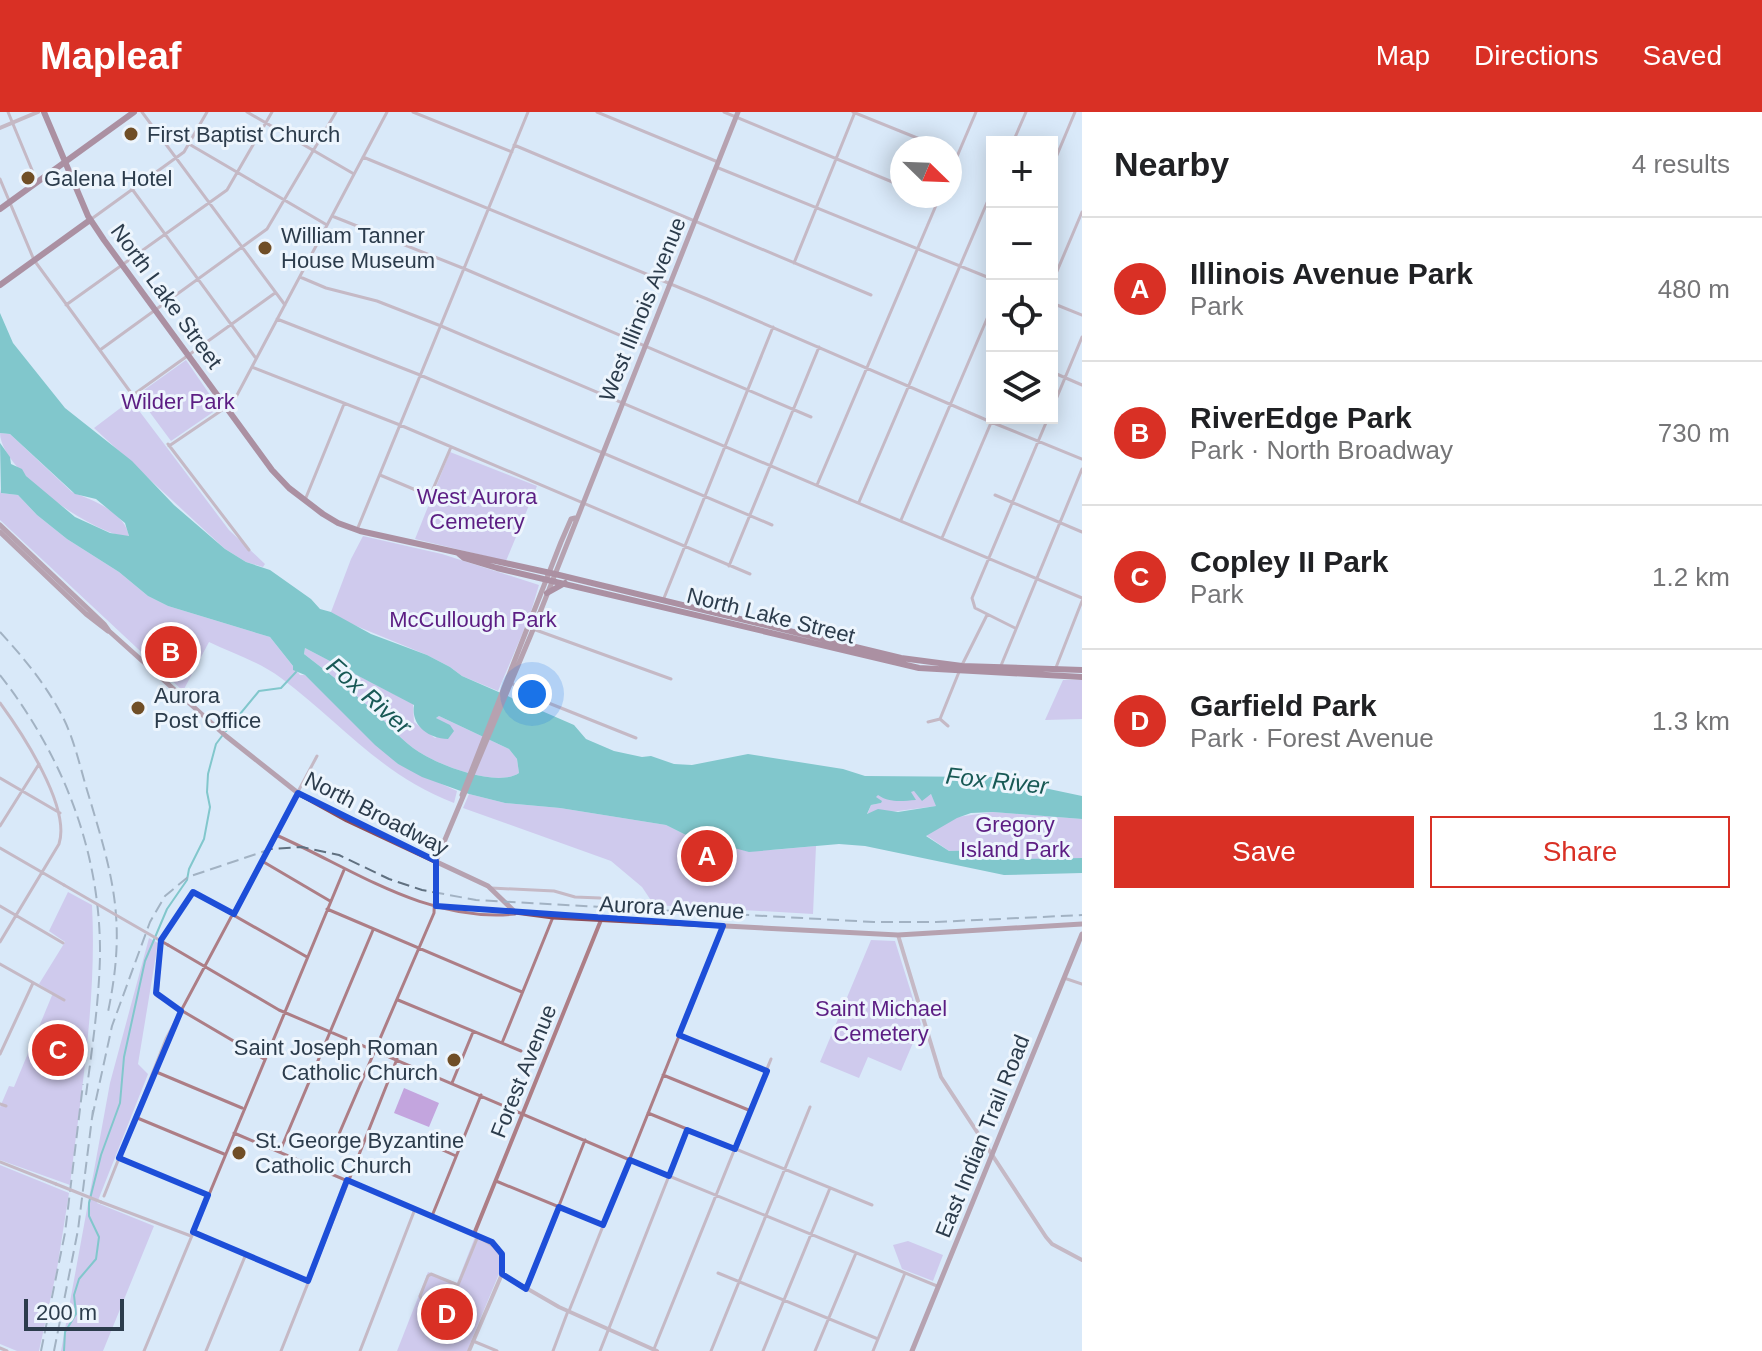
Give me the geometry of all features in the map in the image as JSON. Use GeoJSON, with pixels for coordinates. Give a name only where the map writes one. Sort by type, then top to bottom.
{"type":"FeatureCollection","features":[{"type":"Feature","properties":{"kind":"main road","name":"North Lake Street"},"geometry":{"type":"LineString","coordinates":[[41,112],[90,220],[272,470],[305,500],[330,519],[357,530],[458,553],[480,563],[551,576],[662,604]]}},
{"type":"Feature","properties":{"kind":"main road"},"geometry":{"type":"LineString","coordinates":[[0,209],[134,112]]}},
{"type":"Feature","properties":{"kind":"main road","name":"West Illinois Avenue"},"geometry":{"type":"LineString","coordinates":[[509,681],[571,519],[575,518],[582,502],[737,115]]}},
{"type":"Feature","properties":{"kind":"main road"},"geometry":{"type":"LineString","coordinates":[[0,285],[90,220]]}},
{"type":"Feature","properties":{"kind":"main road","name":"North Broadway"},"geometry":{"type":"LineString","coordinates":[[0,525],[109,631]]}},
{"type":"Feature","properties":{"kind":"main road","name":"North Broadway"},"geometry":{"type":"LineString","coordinates":[[0,532],[86,614],[223,734],[298,793],[341,817],[491,888],[518,913]]}},
{"type":"Feature","properties":{"kind":"main road","name":"North Lake Street"},"geometry":{"type":"LineString","coordinates":[[551,576],[565,583],[900,658],[961,668],[1082,677]]}},
{"type":"Feature","properties":{"kind":"main road","name":"West Illinois Avenue"},"geometry":{"type":"LineString","coordinates":[[436,861],[533,629],[551,576]]}},
{"type":"Feature","properties":{"kind":"main road"},"geometry":{"type":"LineString","coordinates":[[547,593],[565,583]]}},
{"type":"Feature","properties":{"kind":"main road","name":"North Lake Street"},"geometry":{"type":"LineString","coordinates":[[961,668],[1082,670]]}},
{"type":"Feature","properties":{"kind":"main road","name":"Aurora Avenue"},"geometry":{"type":"LineString","coordinates":[[518,913],[898,935],[1082,924]]}},
{"type":"Feature","properties":{"kind":"main road","name":"East Indian Trail Road"},"geometry":{"type":"LineString","coordinates":[[912,1351],[1082,934]]}},
{"type":"Feature","properties":{"kind":"street"},"geometry":{"type":"LineString","coordinates":[[8,112],[37,182]]}},
{"type":"Feature","properties":{"kind":"street"},"geometry":{"type":"LineString","coordinates":[[0,128],[41,112]]}},
{"type":"Feature","properties":{"kind":"street"},"geometry":{"type":"LineString","coordinates":[[142,112],[285,305]]}},
{"type":"Feature","properties":{"kind":"street"},"geometry":{"type":"LineString","coordinates":[[90,220],[176,157],[189,144],[207,112]]}},
{"type":"Feature","properties":{"kind":"street"},"geometry":{"type":"LineString","coordinates":[[247,112],[354,174]]}},
{"type":"Feature","properties":{"kind":"street"},"geometry":{"type":"LineString","coordinates":[[66,305],[227,190],[272,112]]}},
{"type":"Feature","properties":{"kind":"street"},"geometry":{"type":"LineString","coordinates":[[100,350],[267,229],[336,112]]}},
{"type":"Feature","properties":{"kind":"street"},"geometry":{"type":"LineString","coordinates":[[249,550],[169,445],[236,397],[386,114],[380,112]]}},
{"type":"Feature","properties":{"kind":"street"},"geometry":{"type":"LineString","coordinates":[[413,112],[512,152]]}},
{"type":"Feature","properties":{"kind":"street"},"geometry":{"type":"LineString","coordinates":[[357,530],[528,112]]}},
{"type":"Feature","properties":{"kind":"street"},"geometry":{"type":"LineString","coordinates":[[597,112],[816,208],[986,277]]}},
{"type":"Feature","properties":{"kind":"street"},"geometry":{"type":"LineString","coordinates":[[724,112],[890,181]]}},
{"type":"Feature","properties":{"kind":"street"},"geometry":{"type":"LineString","coordinates":[[794,263],[854,112],[913,136]]}},
{"type":"Feature","properties":{"kind":"street"},"geometry":{"type":"LineString","coordinates":[[962,145],[976,112]]}},
{"type":"Feature","properties":{"kind":"street"},"geometry":{"type":"LineString","coordinates":[[1016,136],[1026,112]]}},
{"type":"Feature","properties":{"kind":"street"},"geometry":{"type":"LineString","coordinates":[[1058,153],[1075,112]]}},
{"type":"Feature","properties":{"kind":"street"},"geometry":{"type":"LineString","coordinates":[[189,144],[327,225]]}},
{"type":"Feature","properties":{"kind":"street"},"geometry":{"type":"LineString","coordinates":[[514,145],[871,295]]}},
{"type":"Feature","properties":{"kind":"street"},"geometry":{"type":"LineString","coordinates":[[363,157],[986,418]]}},
{"type":"Feature","properties":{"kind":"street"},"geometry":{"type":"LineString","coordinates":[[0,179],[34,260],[133,396],[275,293]]}},
{"type":"Feature","properties":{"kind":"street"},"geometry":{"type":"LineString","coordinates":[[132,189],[256,359]]}},
{"type":"Feature","properties":{"kind":"street"},"geometry":{"type":"LineString","coordinates":[[859,502],[986,205]]}},
{"type":"Feature","properties":{"kind":"street"},"geometry":{"type":"LineString","coordinates":[[817,485],[935,208]]}},
{"type":"Feature","properties":{"kind":"street"},"geometry":{"type":"LineString","coordinates":[[1053,280],[1082,212]]}},
{"type":"Feature","properties":{"kind":"street"},"geometry":{"type":"LineString","coordinates":[[332,216],[465,269],[811,417]]}},
{"type":"Feature","properties":{"kind":"street"},"geometry":{"type":"LineString","coordinates":[[300,277],[326,288],[372,299],[441,326],[1037,578],[1082,600],[1055,670]]}},
{"type":"Feature","properties":{"kind":"street"},"geometry":{"type":"LineString","coordinates":[[1058,305],[1082,315]]}},
{"type":"Feature","properties":{"kind":"street"},"geometry":{"type":"LineString","coordinates":[[277,319],[420,375],[772,525]]}},
{"type":"Feature","properties":{"kind":"street"},"geometry":{"type":"LineString","coordinates":[[901,520],[986,321]]}},
{"type":"Feature","properties":{"kind":"street"},"geometry":{"type":"LineString","coordinates":[[662,604],[773,327]]}},
{"type":"Feature","properties":{"kind":"street"},"geometry":{"type":"LineString","coordinates":[[1058,395],[1082,337]]}},
{"type":"Feature","properties":{"kind":"street"},"geometry":{"type":"LineString","coordinates":[[729,566],[819,347]]}},
{"type":"Feature","properties":{"kind":"street"},"geometry":{"type":"LineString","coordinates":[[252,367],[400,425],[750,574]]}},
{"type":"Feature","properties":{"kind":"street"},"geometry":{"type":"LineString","coordinates":[[1058,375],[1082,385]]}},
{"type":"Feature","properties":{"kind":"street"},"geometry":{"type":"LineString","coordinates":[[305,500],[344,403]]}},
{"type":"Feature","properties":{"kind":"street"},"geometry":{"type":"LineString","coordinates":[[942,538],[990,424]]}},
{"type":"Feature","properties":{"kind":"street"},"geometry":{"type":"LineString","coordinates":[[1001,424],[1082,459]]}},
{"type":"Feature","properties":{"kind":"street"},"geometry":{"type":"LineString","coordinates":[[1015,628],[987,615],[973,605],[972,598],[1046,424]]}},
{"type":"Feature","properties":{"kind":"street"},"geometry":{"type":"LineString","coordinates":[[379,475],[430,496],[451,447]]}},
{"type":"Feature","properties":{"kind":"street"},"geometry":{"type":"LineString","coordinates":[[1000,668],[1082,469]]}},
{"type":"Feature","properties":{"kind":"street"},"geometry":{"type":"LineString","coordinates":[[995,495],[1082,532]]}},
{"type":"Feature","properties":{"kind":"street"},"geometry":{"type":"LineString","coordinates":[[940,719],[987,615]]}},
{"type":"Feature","properties":{"kind":"street"},"geometry":{"type":"LineString","coordinates":[[533,629],[671,679]]}},
{"type":"Feature","properties":{"kind":"street"},"geometry":{"type":"LineString","coordinates":[[509,681],[521,692],[636,738]]}},
{"type":"Feature","properties":{"kind":"street"},"geometry":{"type":"LineString","coordinates":[[0,942],[61,838],[60,813],[39,764],[1,707]]}},
{"type":"Feature","properties":{"kind":"street"},"geometry":{"type":"LineString","coordinates":[[928,722],[940,719]]}},
{"type":"Feature","properties":{"kind":"street"},"geometry":{"type":"LineString","coordinates":[[940,719],[948,726]]}},
{"type":"Feature","properties":{"kind":"street"},"geometry":{"type":"LineString","coordinates":[[104,1196],[181,1011],[317,756]]}},
{"type":"Feature","properties":{"kind":"street"},"geometry":{"type":"LineString","coordinates":[[0,826],[39,764]]}},
{"type":"Feature","properties":{"kind":"street"},"geometry":{"type":"LineString","coordinates":[[0,778],[60,813]]}},
{"type":"Feature","properties":{"kind":"street","name":"Aurora Avenue"},"geometry":{"type":"LineString","coordinates":[[276,835],[344,870],[435,906],[505,915],[518,913]]}},
{"type":"Feature","properties":{"kind":"street"},"geometry":{"type":"LineString","coordinates":[[0,848],[284,1012],[630,1160],[937,1286]]}},
{"type":"Feature","properties":{"kind":"street"},"geometry":{"type":"LineString","coordinates":[[262,861],[330,901]]}},
{"type":"Feature","properties":{"kind":"street"},"geometry":{"type":"LineString","coordinates":[[339,1134],[435,906],[436,861]]}},
{"type":"Feature","properties":{"kind":"street"},"geometry":{"type":"LineString","coordinates":[[144,1351],[344,870]]}},
{"type":"Feature","properties":{"kind":"street","name":"North Broadway"},"geometry":{"type":"LineString","coordinates":[[491,888],[554,891],[575,897],[600,898]]}},
{"type":"Feature","properties":{"kind":"street"},"geometry":{"type":"LineString","coordinates":[[264,1059],[160,999],[156,993],[161,940],[193,892],[307,957]]}},
{"type":"Feature","properties":{"kind":"street"},"geometry":{"type":"LineString","coordinates":[[0,906],[63,943]]}},
{"type":"Feature","properties":{"kind":"street"},"geometry":{"type":"LineString","coordinates":[[327,909],[522,992]]}},
{"type":"Feature","properties":{"kind":"street"},"geometry":{"type":"LineString","coordinates":[[502,1043],[553,917]]}},
{"type":"Feature","properties":{"kind":"street","name":"Forest Avenue"},"geometry":{"type":"LineString","coordinates":[[424,1304],[420,1296],[431,1274],[458,1285],[496,1181],[601,919]]}},
{"type":"Feature","properties":{"kind":"street"},"geometry":{"type":"LineString","coordinates":[[553,1351],[723,926]]}},
{"type":"Feature","properties":{"kind":"street"},"geometry":{"type":"LineString","coordinates":[[280,1152],[373,930]]}},
{"type":"Feature","properties":{"kind":"street"},"geometry":{"type":"LineString","coordinates":[[898,935],[941,1077],[1052,1244],[1082,1260]]}},
{"type":"Feature","properties":{"kind":"street"},"geometry":{"type":"LineString","coordinates":[[0,964],[64,1000]]}},
{"type":"Feature","properties":{"kind":"street"},"geometry":{"type":"LineString","coordinates":[[1064,978],[1082,984]]}},
{"type":"Feature","properties":{"kind":"street"},"geometry":{"type":"LineString","coordinates":[[0,1054],[33,983]]}},
{"type":"Feature","properties":{"kind":"street"},"geometry":{"type":"LineString","coordinates":[[398,1000],[521,1051]]}},
{"type":"Feature","properties":{"kind":"street"},"geometry":{"type":"LineString","coordinates":[[452,1083],[473,1032]]}},
{"type":"Feature","properties":{"kind":"street"},"geometry":{"type":"LineString","coordinates":[[679,1035],[767,1071]]}},
{"type":"Feature","properties":{"kind":"street"},"geometry":{"type":"LineString","coordinates":[[281,1351],[397,1059]]}},
{"type":"Feature","properties":{"kind":"street"},"geometry":{"type":"LineString","coordinates":[[502,1274],[569,1311],[655,1350],[771,1059]]}},
{"type":"Feature","properties":{"kind":"street"},"geometry":{"type":"LineString","coordinates":[[154,1071],[244,1109]]}},
{"type":"Feature","properties":{"kind":"street"},"geometry":{"type":"LineString","coordinates":[[663,1075],[751,1111]]}},
{"type":"Feature","properties":{"kind":"street"},"geometry":{"type":"LineString","coordinates":[[432,1216],[481,1095]]}},
{"type":"Feature","properties":{"kind":"street"},"geometry":{"type":"LineString","coordinates":[[0,1104],[6,1106]]}},
{"type":"Feature","properties":{"kind":"street"},"geometry":{"type":"LineString","coordinates":[[711,1351],[810,1107]]}},
{"type":"Feature","properties":{"kind":"street"},"geometry":{"type":"LineString","coordinates":[[648,1113],[872,1205]]}},
{"type":"Feature","properties":{"kind":"street"},"geometry":{"type":"LineString","coordinates":[[135,1117],[225,1155]]}},
{"type":"Feature","properties":{"kind":"street"},"geometry":{"type":"LineString","coordinates":[[600,1351],[687,1130]]}},
{"type":"Feature","properties":{"kind":"street"},"geometry":{"type":"LineString","coordinates":[[234,1133],[492,1242],[500,1251],[504,1265],[469,1351]]}},
{"type":"Feature","properties":{"kind":"street"},"geometry":{"type":"LineString","coordinates":[[416,1138],[456,1156]]}},
{"type":"Feature","properties":{"kind":"street"},"geometry":{"type":"LineString","coordinates":[[526,1289],[585,1140]]}},
{"type":"Feature","properties":{"kind":"street"},"geometry":{"type":"LineString","coordinates":[[119,1158],[208,1195]]}},
{"type":"Feature","properties":{"kind":"street"},"geometry":{"type":"LineString","coordinates":[[0,1162],[246,1254],[308,1281]]}},
{"type":"Feature","properties":{"kind":"street"},"geometry":{"type":"LineString","coordinates":[[496,1181],[603,1225]]}},
{"type":"Feature","properties":{"kind":"street"},"geometry":{"type":"LineString","coordinates":[[763,1351],[830,1188]]}},
{"type":"Feature","properties":{"kind":"street"},"geometry":{"type":"LineString","coordinates":[[360,1351],[415,1209]]}},
{"type":"Feature","properties":{"kind":"street"},"geometry":{"type":"LineString","coordinates":[[815,1351],[856,1253]]}},
{"type":"Feature","properties":{"kind":"street"},"geometry":{"type":"LineString","coordinates":[[206,1351],[246,1254]]}},
{"type":"Feature","properties":{"kind":"street"},"geometry":{"type":"LineString","coordinates":[[718,1273],[878,1339]]}},
{"type":"Feature","properties":{"kind":"street"},"geometry":{"type":"LineString","coordinates":[[873,1351],[905,1273]]}},
{"type":"Feature","properties":{"kind":"street"},"geometry":{"type":"LineString","coordinates":[[473,1341],[497,1351]]}},
{"type":"Feature","properties":{"kind":"street"},"geometry":{"type":"LineString","coordinates":[[0,1348],[7,1351]]}},
{"type":"Feature","properties":{"kind":"highlighted area"},"geometry":{"type":"Polygon","coordinates":[[[298,793],[436,861],[436,906],[723,926],[679,1035],[767,1071],[735,1149],[687,1130],[669,1176],[630,1160],[603,1225],[559,1207],[526,1289],[502,1274],[502,1254],[492,1242],[347,1180],[308,1281],[193,1232],[208,1195],[119,1158],[181,1011],[156,993],[161,940],[193,892],[234,914],[298,793]]]}},
{"type":"Feature","properties":{"kind":"green space","name":"Wilder Park"},"geometry":{"type":"Polygon","coordinates":[[[186,360],[219,408],[171,441],[137,395],[186,360]]]}},
{"type":"Feature","properties":{"kind":"green space"},"geometry":{"type":"Polygon","coordinates":[[[131,400],[229,530],[265,564],[263,567],[246,562],[225,549],[94,428],[131,400]]]}},
{"type":"Feature","properties":{"kind":"green space"},"geometry":{"type":"Polygon","coordinates":[[[0,433],[10,434],[72,492],[115,514],[127,528],[129,537],[93,525],[50,497],[15,464],[4,448],[0,433]]]}},
{"type":"Feature","properties":{"kind":"green space","name":"West Aurora Cemetery"},"geometry":{"type":"Polygon","coordinates":[[[450,452],[537,486],[506,561],[415,539],[450,452]]]}},
{"type":"Feature","properties":{"kind":"green space"},"geometry":{"type":"Polygon","coordinates":[[[0,489],[1,493],[18,495],[67,539],[119,572],[148,596],[168,606],[270,637],[300,675],[305,675],[398,764],[457,791],[454,803],[383,763],[273,672],[209,642],[183,691],[0,520],[0,489]]]}},
{"type":"Feature","properties":{"kind":"green space","name":"McCullough Park"},"geometry":{"type":"Polygon","coordinates":[[[363,536],[442,554],[539,585],[529,618],[498,691],[331,612],[363,536]]]}},
{"type":"Feature","properties":{"kind":"green space"},"geometry":{"type":"Polygon","coordinates":[[[305,648],[413,704],[414,722],[435,738],[451,727],[436,718],[439,716],[509,749],[517,759],[519,773],[497,778],[468,773],[419,752],[304,654],[305,648]]]}},
{"type":"Feature","properties":{"kind":"green space"},"geometry":{"type":"Polygon","coordinates":[[[1063,680],[1082,680],[1082,719],[1045,720],[1063,680]]]}},
{"type":"Feature","properties":{"kind":"green space"},"geometry":{"type":"Polygon","coordinates":[[[914,791],[928,796],[931,794],[937,806],[867,815],[871,805],[881,803],[875,797],[878,794],[914,791]]]}},
{"type":"Feature","properties":{"kind":"green space"},"geometry":{"type":"Polygon","coordinates":[[[469,794],[505,803],[560,808],[666,825],[686,835],[772,850],[816,846],[813,914],[654,905],[642,887],[611,861],[463,808],[469,794]]]}},
{"type":"Feature","properties":{"kind":"green space","name":"Gregory Island Park"},"geometry":{"type":"Polygon","coordinates":[[[993,812],[1082,819],[1082,858],[1010,859],[982,850],[949,851],[926,835],[957,817],[993,812]]]}},
{"type":"Feature","properties":{"kind":"green space"},"geometry":{"type":"Polygon","coordinates":[[[68,892],[92,905],[93,940],[87,1045],[70,1185],[0,1160],[0,1107],[9,1086],[14,1087],[53,993],[39,984],[65,942],[49,931],[68,892]]]}},
{"type":"Feature","properties":{"kind":"green space"},"geometry":{"type":"Polygon","coordinates":[[[149,938],[158,943],[138,1064],[148,1074],[97,1203],[154,1226],[103,1351],[61,1351],[110,1083],[149,938]]]}},
{"type":"Feature","properties":{"kind":"green space","name":"Saint Michael Cemetery"},"geometry":{"type":"Polygon","coordinates":[[[871,940],[895,941],[921,1024],[901,1071],[868,1057],[859,1078],[820,1062],[871,940]]]}},
{"type":"Feature","properties":{"kind":"green space"},"geometry":{"type":"Polygon","coordinates":[[[404,1088],[439,1103],[429,1127],[394,1113],[404,1088]]]}},
{"type":"Feature","properties":{"kind":"green space"},"geometry":{"type":"Polygon","coordinates":[[[0,1165],[69,1193],[39,1351],[17,1351],[0,1344],[0,1165]]]}},
{"type":"Feature","properties":{"kind":"green space"},"geometry":{"type":"Polygon","coordinates":[[[475,1237],[498,1250],[501,1269],[467,1351],[397,1351],[428,1272],[457,1283],[475,1237]]]}},
{"type":"Feature","properties":{"kind":"green space"},"geometry":{"type":"Polygon","coordinates":[[[908,1241],[943,1255],[933,1281],[902,1269],[893,1245],[908,1241]]]}},
{"type":"Feature","properties":{"kind":"water","name":"Fox River"},"geometry":{"type":"Polygon","coordinates":[[[0,313],[13,343],[65,408],[132,461],[174,505],[225,549],[246,562],[270,570],[320,609],[371,634],[427,655],[462,676],[574,725],[586,739],[614,751],[651,756],[674,764],[692,765],[748,754],[843,769],[865,776],[992,777],[1082,796],[1082,819],[971,813],[926,836],[949,851],[982,850],[1010,859],[1082,858],[1082,873],[1004,875],[865,846],[839,844],[749,852],[686,835],[666,825],[560,808],[505,803],[422,777],[398,764],[375,745],[305,675],[293,670],[270,637],[168,606],[148,596],[119,572],[67,539],[18,495],[1,493],[0,443],[11,464],[22,469],[26,476],[75,517],[110,533],[129,536],[125,523],[96,499],[75,494],[10,434],[0,433],[0,313]],[[305,648],[304,654],[419,752],[468,773],[497,778],[519,773],[517,759],[509,749],[439,716],[436,718],[450,725],[454,731],[448,739],[433,736],[418,724],[414,705],[305,648]],[[914,791],[911,792],[916,800],[891,800],[878,795],[876,797],[881,803],[871,805],[867,814],[878,809],[898,812],[936,806],[931,794],[922,801],[914,791]]]}},
{"type":"Feature","properties":{"kind":"waterway"},"geometry":{"type":"LineString","coordinates":[[226,731],[259,691],[281,688],[296,672]]}},
{"type":"Feature","properties":{"kind":"waterway"},"geometry":{"type":"LineString","coordinates":[[64,1351],[65,1332],[76,1314],[74,1295],[79,1279],[96,1259],[99,1237],[89,1216],[89,1203],[101,1155],[120,1103],[124,1057],[145,961],[167,909],[187,880],[204,839],[210,807],[208,774],[216,744],[222,736]]}},
{"type":"Feature","properties":{"kind":"railway"},"geometry":{"type":"LineString","coordinates":[[0,632],[39,679],[64,719],[96,820],[110,874],[117,924],[114,980],[108,1012]]}},
{"type":"Feature","properties":{"kind":"railway"},"geometry":{"type":"LineString","coordinates":[[0,675],[42,738],[60,772],[74,807],[94,880],[100,956],[86,1095]]}},
{"type":"Feature","properties":{"kind":"railway"},"geometry":{"type":"LineString","coordinates":[[92,1118],[112,1026],[150,922],[165,896],[188,877],[271,849],[302,847],[339,855],[389,879],[422,890],[476,900],[874,922],[1082,915]]}},
{"type":"Feature","properties":{"kind":"railway"},"geometry":{"type":"LineString","coordinates":[[41,1351],[65,1233],[83,1084]]}},
{"type":"Feature","properties":{"kind":"railway"},"geometry":{"type":"LineString","coordinates":[[54,1351],[78,1230],[93,1110]]}},
{"type":"Feature","properties":{"kind":"place","name":"First Baptist Church"},"geometry":{"type":"Point","coordinates":[131,134]}},
{"type":"Feature","properties":{"kind":"place","name":"Galena Hotel"},"geometry":{"type":"Point","coordinates":[28,178]}},
{"type":"Feature","properties":{"kind":"place","name":"William Tanner House Museum"},"geometry":{"type":"Point","coordinates":[265,248]}},
{"type":"Feature","properties":{"kind":"place","name":"RiverEdge Park"},"geometry":{"type":"Point","coordinates":[171,652]}},
{"type":"Feature","properties":{"kind":"place","name":"Aurora Post Office"},"geometry":{"type":"Point","coordinates":[138,708]}},
{"type":"Feature","properties":{"kind":"place","name":"Illinois Avenue Park"},"geometry":{"type":"Point","coordinates":[707,856]}},
{"type":"Feature","properties":{"kind":"place","name":"Copley II Park"},"geometry":{"type":"Point","coordinates":[58,1050]}},
{"type":"Feature","properties":{"kind":"place","name":"Saint Joseph Roman Catholic Church"},"geometry":{"type":"Point","coordinates":[454,1060]}},
{"type":"Feature","properties":{"kind":"place","name":"St. George Byzantine Catholic Church"},"geometry":{"type":"Point","coordinates":[239,1153]}},
{"type":"Feature","properties":{"kind":"place","name":"Garfield Park"},"geometry":{"type":"Point","coordinates":[447,1314]}}]}
